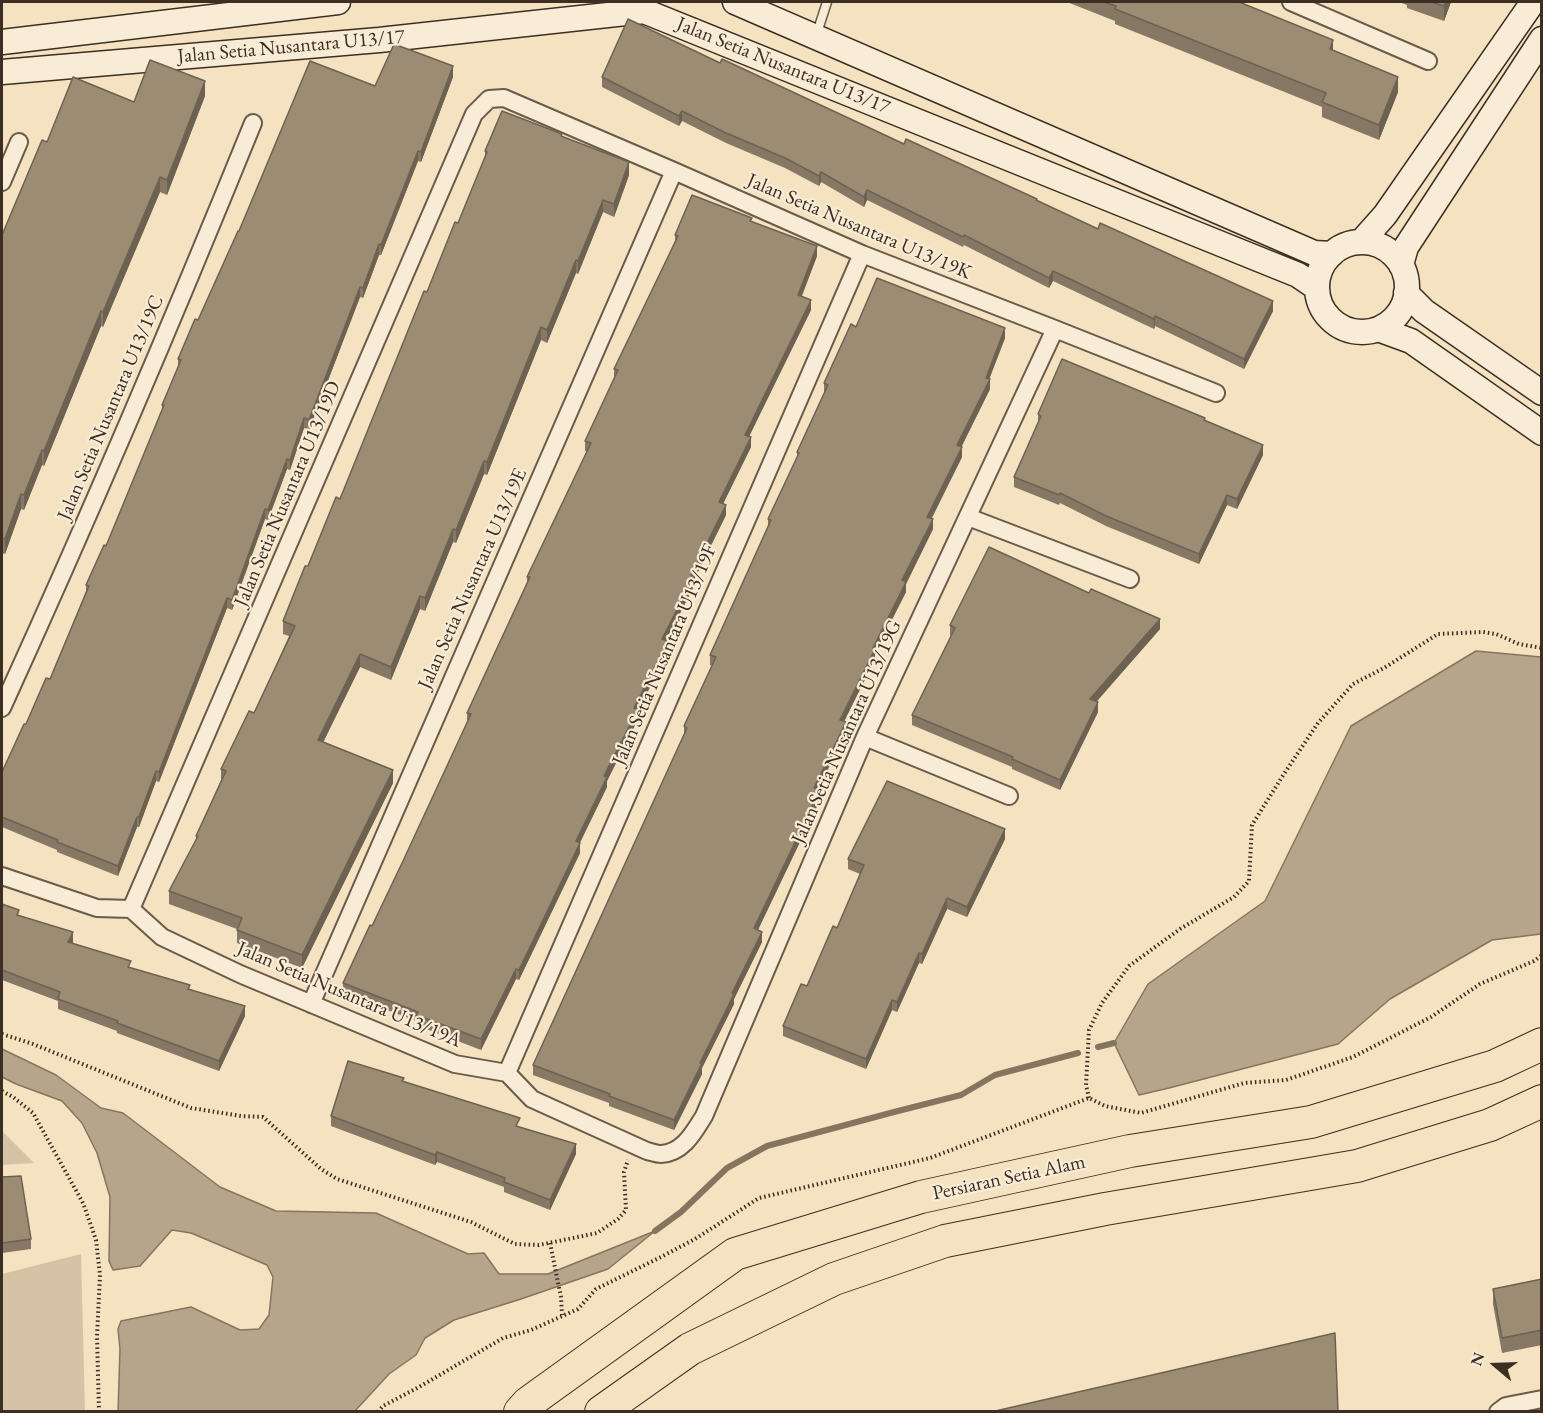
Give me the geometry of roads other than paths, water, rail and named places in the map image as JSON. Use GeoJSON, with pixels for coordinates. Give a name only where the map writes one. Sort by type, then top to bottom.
{"type":"FeatureCollection","features":[{"type":"Feature","properties":{"kind":"highway","name":"Persiaran Setia Alam"},"geometry":{"type":"LineString","coordinates":[[520,1412],[528,1403],[735,1254],[921,1197],[1130,1151],[1311,1122],[1496,1066],[1542,1044]]}},
{"type":"Feature","properties":{"kind":"highway"},"geometry":{"type":"LineString","coordinates":[[601,1412],[690,1348],[834,1279],[945,1241],[1104,1209],[1357,1166],[1490,1125],[1542,1101]]}},
{"type":"Feature","properties":{"kind":"main road","name":"Jalan Setia Nusantara U13/17"},"geometry":{"type":"LineString","coordinates":[[2,42],[338,2]]}},
{"type":"Feature","properties":{"kind":"main road","name":"Jalan Setia Nusantara U13/17"},"geometry":{"type":"LineString","coordinates":[[735,2],[1314,253],[1332,254]]}},
{"type":"Feature","properties":{"kind":"main road"},"geometry":{"type":"LineString","coordinates":[[1361,242],[1385,214],[1533,2]]}},
{"type":"Feature","properties":{"kind":"main road","name":"Jalan Setia Nusantara U13/17"},"geometry":{"type":"LineString","coordinates":[[2,72],[380,40],[644,10],[1298,275],[1317,288]]}},
{"type":"Feature","properties":{"kind":"main road"},"geometry":{"type":"LineString","coordinates":[[1401,265],[1406,247],[1542,39]]}},
{"type":"Feature","properties":{"kind":"main road"},"geometry":{"type":"LineString","coordinates":[[1361,242],[1373,243],[1394,255],[1406,278],[1406,292],[1404,304],[1389,323],[1378,329],[1364,332],[1350,331],[1337,325],[1326,315],[1317,288],[1323,264],[1332,254],[1340,248],[1361,242]]}},
{"type":"Feature","properties":{"kind":"main road"},"geometry":{"type":"LineString","coordinates":[[1406,292],[1424,311],[1542,393]]}},
{"type":"Feature","properties":{"kind":"main road"},"geometry":{"type":"LineString","coordinates":[[1378,329],[1412,341],[1542,432]]}},
{"type":"Feature","properties":{"kind":"street"},"geometry":{"type":"LineString","coordinates":[[1291,2],[1428,61]]}},
{"type":"Feature","properties":{"kind":"street","name":"Jalan Setia Nusantara U13/19K"},"geometry":{"type":"LineString","coordinates":[[489,99],[504,98],[862,254],[1216,393]]}},
{"type":"Feature","properties":{"kind":"street","name":"Jalan Setia Nusantara U13/19D"},"geometry":{"type":"LineString","coordinates":[[131,909],[474,114],[489,99]]}},
{"type":"Feature","properties":{"kind":"street","name":"Jalan Setia Nusantara U13/19C"},"geometry":{"type":"LineString","coordinates":[[2,708],[190,277],[253,123]]}},
{"type":"Feature","properties":{"kind":"street"},"geometry":{"type":"LineString","coordinates":[[2,182],[18,142]]}},
{"type":"Feature","properties":{"kind":"street","name":"Jalan Setia Nusantara U13/19E"},"geometry":{"type":"LineString","coordinates":[[311,1004],[674,171]]}},
{"type":"Feature","properties":{"kind":"street","name":"Jalan Setia Nusantara U13/19F"},"geometry":{"type":"LineString","coordinates":[[507,1073],[862,254]]}},
{"type":"Feature","properties":{"kind":"street","name":"Jalan Setia Nusantara U13/19G"},"geometry":{"type":"LineString","coordinates":[[507,1073],[532,1099],[646,1151],[661,1154],[677,1150],[692,1135],[704,1116],[865,737],[1055,329]]}},
{"type":"Feature","properties":{"kind":"street"},"geometry":{"type":"LineString","coordinates":[[968,517],[1130,579]]}},
{"type":"Feature","properties":{"kind":"street"},"geometry":{"type":"LineString","coordinates":[[865,737],[1009,796]]}},
{"type":"Feature","properties":{"kind":"street"},"geometry":{"type":"LineString","coordinates":[[2,876],[97,908],[131,909]]}},
{"type":"Feature","properties":{"kind":"street","name":"Jalan Setia Nusantara U13/19A"},"geometry":{"type":"LineString","coordinates":[[131,909],[162,937],[240,974],[455,1064],[507,1073]]}},
{"type":"Feature","properties":{"kind":"street"},"geometry":{"type":"LineString","coordinates":[[1498,1412],[1506,1406],[1542,1399]]}},
{"type":"Feature","properties":{"kind":"lane"},"geometry":{"type":"LineString","coordinates":[[816,37],[827,2]]}},
{"type":"Feature","properties":{"kind":"waterway"},"geometry":{"type":"LineString","coordinates":[[1098,1047],[1114,1043]]}},
{"type":"Feature","properties":{"kind":"waterway"},"geometry":{"type":"LineString","coordinates":[[655,1231],[681,1212],[727,1168],[767,1146],[961,1095],[995,1075],[1078,1053]]}}]}
